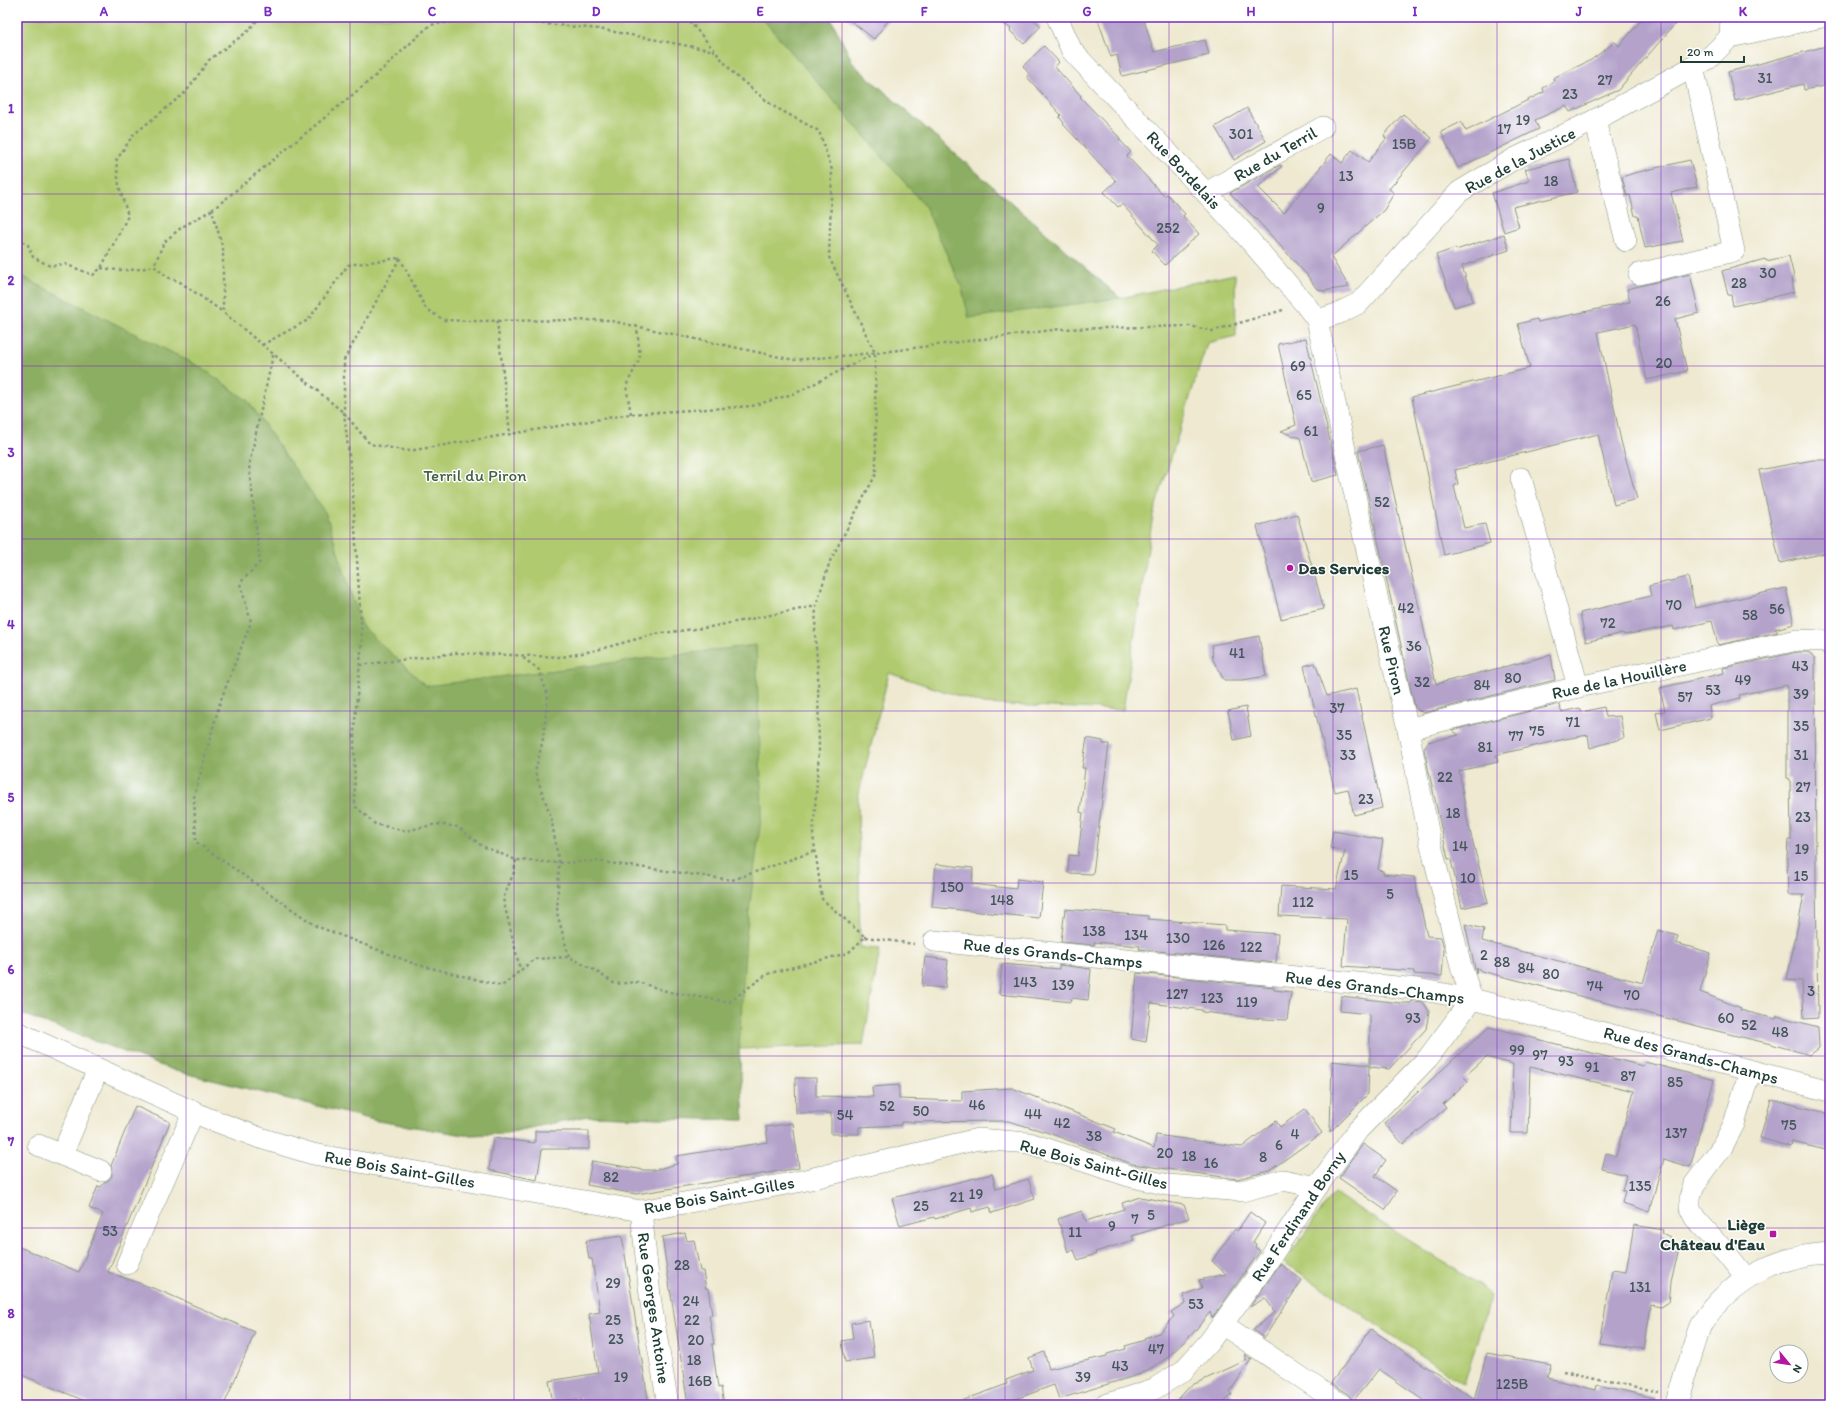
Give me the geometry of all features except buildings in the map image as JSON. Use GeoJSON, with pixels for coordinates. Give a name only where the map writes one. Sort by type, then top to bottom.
{"type":"FeatureCollection","features":[{"type":"Feature","properties":{"kind":"street","name":"Rue Bordelais"},"geometry":{"type":"LineString","coordinates":[[1057,17],[1072,51],[1239,228],[1311,312]]}},
{"type":"Feature","properties":{"kind":"street"},"geometry":{"type":"LineString","coordinates":[[1731,27],[1822,17]]}},
{"type":"Feature","properties":{"kind":"street","name":"Rue de la Justice"},"geometry":{"type":"LineString","coordinates":[[1311,312],[1338,314],[1359,303],[1459,192],[1514,159],[1595,120],[1708,58],[1731,27]]}},
{"type":"Feature","properties":{"kind":"street"},"geometry":{"type":"LineString","coordinates":[[1639,274],[1734,251],[1693,67]]}},
{"type":"Feature","properties":{"kind":"street"},"geometry":{"type":"LineString","coordinates":[[1595,120],[1626,241]]}},
{"type":"Feature","properties":{"kind":"street","name":"Rue du Terril"},"geometry":{"type":"LineString","coordinates":[[1206,193],[1323,127]]}},
{"type":"Feature","properties":{"kind":"street","name":"Rue Piron"},"geometry":{"type":"LineString","coordinates":[[1311,312],[1408,729],[1430,841],[1461,966],[1472,999]]}},
{"type":"Feature","properties":{"kind":"street"},"geometry":{"type":"LineString","coordinates":[[1521,478],[1578,687]]}},
{"type":"Feature","properties":{"kind":"street","name":"Rue de la Houillère"},"geometry":{"type":"LineString","coordinates":[[1408,729],[1578,687],[1797,640],[1828,641],[1830,645]]}},
{"type":"Feature","properties":{"kind":"street","name":"Rue des Grands-Champs"},"geometry":{"type":"LineString","coordinates":[[934,941],[1417,989],[1472,999],[1830,1091]]}},
{"type":"Feature","properties":{"kind":"street","name":"Rue Ferdinand Borny"},"geometry":{"type":"LineString","coordinates":[[1105,1405],[1154,1389],[1183,1371],[1209,1342],[1262,1270],[1317,1187],[1358,1130],[1428,1058],[1472,999]]}},
{"type":"Feature","properties":{"kind":"street","name":"Rue Bois Saint-Gilles"},"geometry":{"type":"LineString","coordinates":[[17,1032],[194,1112],[260,1138],[313,1154],[641,1211],[797,1182],[978,1139],[1028,1143],[1128,1176],[1168,1185],[1242,1191],[1283,1180],[1317,1187]]}},
{"type":"Feature","properties":{"kind":"street"},"geometry":{"type":"LineString","coordinates":[[62,1155],[98,1069]]}},
{"type":"Feature","properties":{"kind":"street"},"geometry":{"type":"LineString","coordinates":[[1746,1278],[1695,1218],[1690,1208],[1690,1197],[1694,1185],[1722,1148],[1734,1124],[1750,1071]]}},
{"type":"Feature","properties":{"kind":"street"},"geometry":{"type":"LineString","coordinates":[[127,1264],[194,1112]]}},
{"type":"Feature","properties":{"kind":"street"},"geometry":{"type":"LineString","coordinates":[[38,1145],[101,1171]]}},
{"type":"Feature","properties":{"kind":"street","name":"Rue Georges Antoine"},"geometry":{"type":"LineString","coordinates":[[641,1211],[651,1304],[668,1405]]}},
{"type":"Feature","properties":{"kind":"street"},"geometry":{"type":"LineString","coordinates":[[1678,1401],[1683,1379],[1702,1324],[1729,1291],[1746,1278],[1778,1262],[1792,1257],[1830,1253]]}},
{"type":"Feature","properties":{"kind":"street"},"geometry":{"type":"LineString","coordinates":[[1222,1324],[1342,1405]]}},
{"type":"Feature","properties":{"kind":"path"},"geometry":{"type":"LineString","coordinates":[[17,238],[28,245],[32,257],[50,266],[65,264],[93,275],[101,268],[128,216],[119,186],[116,161],[133,135],[186,92],[209,60],[247,32],[260,17]]}},
{"type":"Feature","properties":{"kind":"path"},"geometry":{"type":"LineString","coordinates":[[154,266],[164,242],[182,227],[212,210],[373,78],[430,25],[482,17],[599,29],[716,51]]}},
{"type":"Feature","properties":{"kind":"path"},"geometry":{"type":"LineString","coordinates":[[686,17],[735,75],[773,106],[819,131],[832,170],[829,258],[875,353],[876,474],[830,561],[816,606],[815,634],[818,674],[819,751],[813,835],[815,851],[822,899],[865,937],[914,944],[934,941]]}},
{"type":"Feature","properties":{"kind":"path"},"geometry":{"type":"LineString","coordinates":[[212,210],[223,249],[223,312]]}},
{"type":"Feature","properties":{"kind":"path"},"geometry":{"type":"LineString","coordinates":[[400,258],[426,309],[444,320],[607,320],[794,360],[875,353],[1060,329],[1190,326],[1212,331],[1311,312]]}},
{"type":"Feature","properties":{"kind":"path"},"geometry":{"type":"LineString","coordinates":[[262,345],[308,320],[348,265],[400,258]]}},
{"type":"Feature","properties":{"kind":"path"},"geometry":{"type":"LineString","coordinates":[[400,258],[344,360],[344,413],[352,481],[362,639],[354,732],[355,806],[375,824],[406,831],[437,824],[458,827],[482,846],[516,860],[559,863],[595,861],[732,880],[815,851]]}},
{"type":"Feature","properties":{"kind":"path"},"geometry":{"type":"LineString","coordinates":[[101,268],[120,271],[140,270],[154,266]]}},
{"type":"Feature","properties":{"kind":"path"},"geometry":{"type":"LineString","coordinates":[[154,266],[169,278],[180,282],[223,312],[344,413],[370,444],[408,451],[630,414],[681,409],[752,406],[796,393],[875,353]]}},
{"type":"Feature","properties":{"kind":"path"},"geometry":{"type":"LineString","coordinates":[[497,321],[510,433]]}},
{"type":"Feature","properties":{"kind":"path"},"geometry":{"type":"LineString","coordinates":[[630,414],[626,386],[640,358],[637,327]]}},
{"type":"Feature","properties":{"kind":"path"},"geometry":{"type":"LineString","coordinates":[[274,355],[249,465],[260,562],[240,583],[251,622],[220,702],[194,797],[196,842],[316,926],[415,964],[502,986],[534,959],[569,957],[594,970],[615,984],[638,982],[669,992],[729,1002],[767,974],[848,953],[865,937]]}},
{"type":"Feature","properties":{"kind":"path"},"geometry":{"type":"LineString","coordinates":[[360,665],[456,653],[562,657],[597,650],[655,634],[710,627],[816,606]]}},
{"type":"Feature","properties":{"kind":"path"},"geometry":{"type":"LineString","coordinates":[[521,656],[539,670],[548,696],[543,739],[535,772],[551,817],[559,863],[557,913],[569,957]]}},
{"type":"Feature","properties":{"kind":"path"},"geometry":{"type":"LineString","coordinates":[[516,860],[514,872],[503,900],[520,970]]}},
{"type":"Feature","properties":{"kind":"path"},"geometry":{"type":"LineString","coordinates":[[1563,1371],[1678,1401]]}},
{"type":"Feature","properties":{"kind":"green space","name":"Terril du Piron"},"geometry":{"type":"Polygon","coordinates":[[[17,17],[830,17],[854,65],[1120,298],[1235,274],[1236,336],[1207,343],[1153,515],[1123,710],[983,704],[889,673],[858,797],[860,947],[880,949],[863,1045],[739,1049],[744,1120],[587,1116],[501,1134],[465,1135],[378,1121],[176,1071],[17,1012],[17,17]]]}},
{"type":"Feature","properties":{"kind":"green space"},"geometry":{"type":"Polygon","coordinates":[[[761,17],[830,17],[854,65],[1120,298],[969,318],[962,288],[925,206],[761,17]]]}},
{"type":"Feature","properties":{"kind":"green space"},"geometry":{"type":"Polygon","coordinates":[[[17,274],[202,368],[248,401],[326,514],[361,625],[426,686],[756,645],[762,810],[746,935],[739,1049],[744,1120],[587,1116],[501,1134],[465,1135],[378,1121],[176,1071],[17,1012],[17,274]]]}},
{"type":"Feature","properties":{"kind":"green space"},"geometry":{"type":"Polygon","coordinates":[[[1334,1193],[1483,1287],[1490,1297],[1464,1384],[1284,1262],[1334,1193]]]}},
{"type":"Feature","properties":{"kind":"place","name":"Das Services"},"geometry":{"type":"Point","coordinates":[1290,568]}},
{"type":"Feature","properties":{"kind":"place","name":"Liège Château d'Eau"},"geometry":{"type":"Point","coordinates":[1773,1234]}}]}
